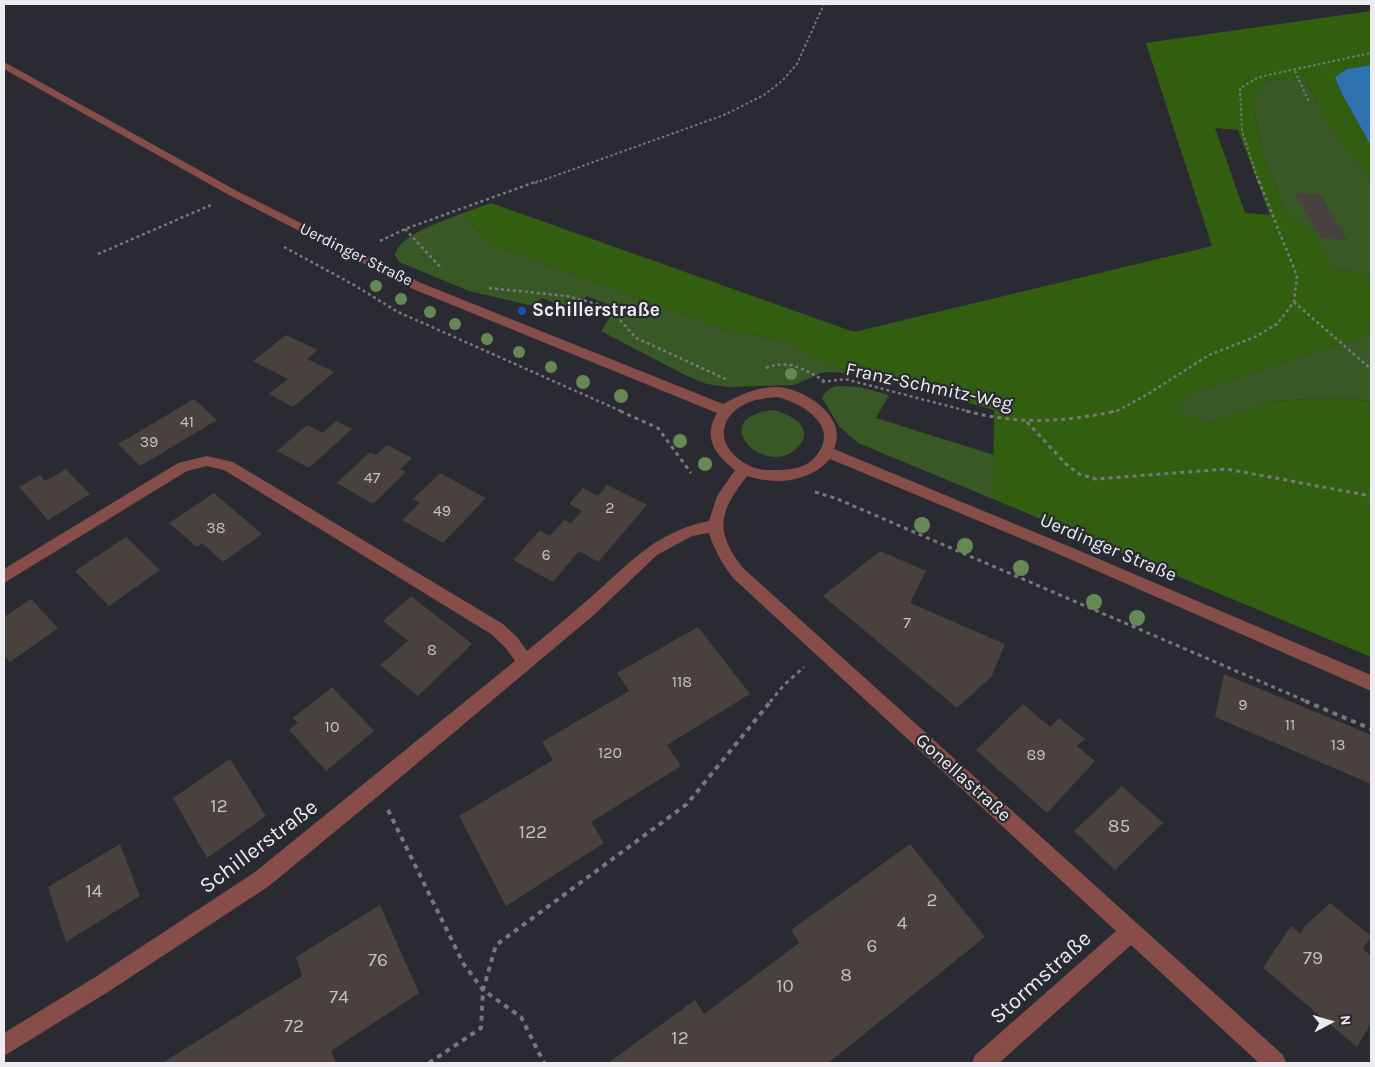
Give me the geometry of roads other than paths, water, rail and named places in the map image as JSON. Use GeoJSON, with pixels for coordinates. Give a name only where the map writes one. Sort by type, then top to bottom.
{"type":"FeatureCollection","features":[{"type":"Feature","properties":{"kind":"street","name":"Uerdinger Straße"},"geometry":{"type":"LineString","coordinates":[[4,65],[233,193],[417,286],[724,410]]}},
{"type":"Feature","properties":{"kind":"street"},"geometry":{"type":"LineString","coordinates":[[778,392],[798,397],[815,407],[827,420],[831,436],[827,452],[816,464],[801,473],[782,477],[762,476],[743,470],[726,457],[717,442],[716,425],[724,410],[738,399],[757,393],[778,392]]}},
{"type":"Feature","properties":{"kind":"street","name":"Uerdinger Straße"},"geometry":{"type":"LineString","coordinates":[[827,452],[1068,552],[1371,683]]}},
{"type":"Feature","properties":{"kind":"street"},"geometry":{"type":"LineString","coordinates":[[4,577],[183,467],[207,461],[228,466],[497,629],[511,642],[525,662]]}},
{"type":"Feature","properties":{"kind":"street"},"geometry":{"type":"LineString","coordinates":[[715,526],[717,511],[729,487],[743,470]]}},
{"type":"Feature","properties":{"kind":"street","name":"Gonellastraße"},"geometry":{"type":"LineString","coordinates":[[715,526],[718,544],[732,566],[1275,1063]]}},
{"type":"Feature","properties":{"kind":"street","name":"Schillerstraße"},"geometry":{"type":"LineString","coordinates":[[4,1045],[104,983],[262,879],[377,786],[589,609],[652,551],[689,531],[715,526]]}},
{"type":"Feature","properties":{"kind":"street","name":"Stormstraße"},"geometry":{"type":"LineString","coordinates":[[983,1063],[1131,931]]}},
{"type":"Feature","properties":{"kind":"water"},"geometry":{"type":"Polygon","coordinates":[[[1371,65],[1371,146],[1342,94],[1335,77],[1347,69],[1371,65]]]}},
{"type":"Feature","properties":{"kind":"place","name":"Schillerstraße"},"geometry":{"type":"Point","coordinates":[522,311]}}]}
